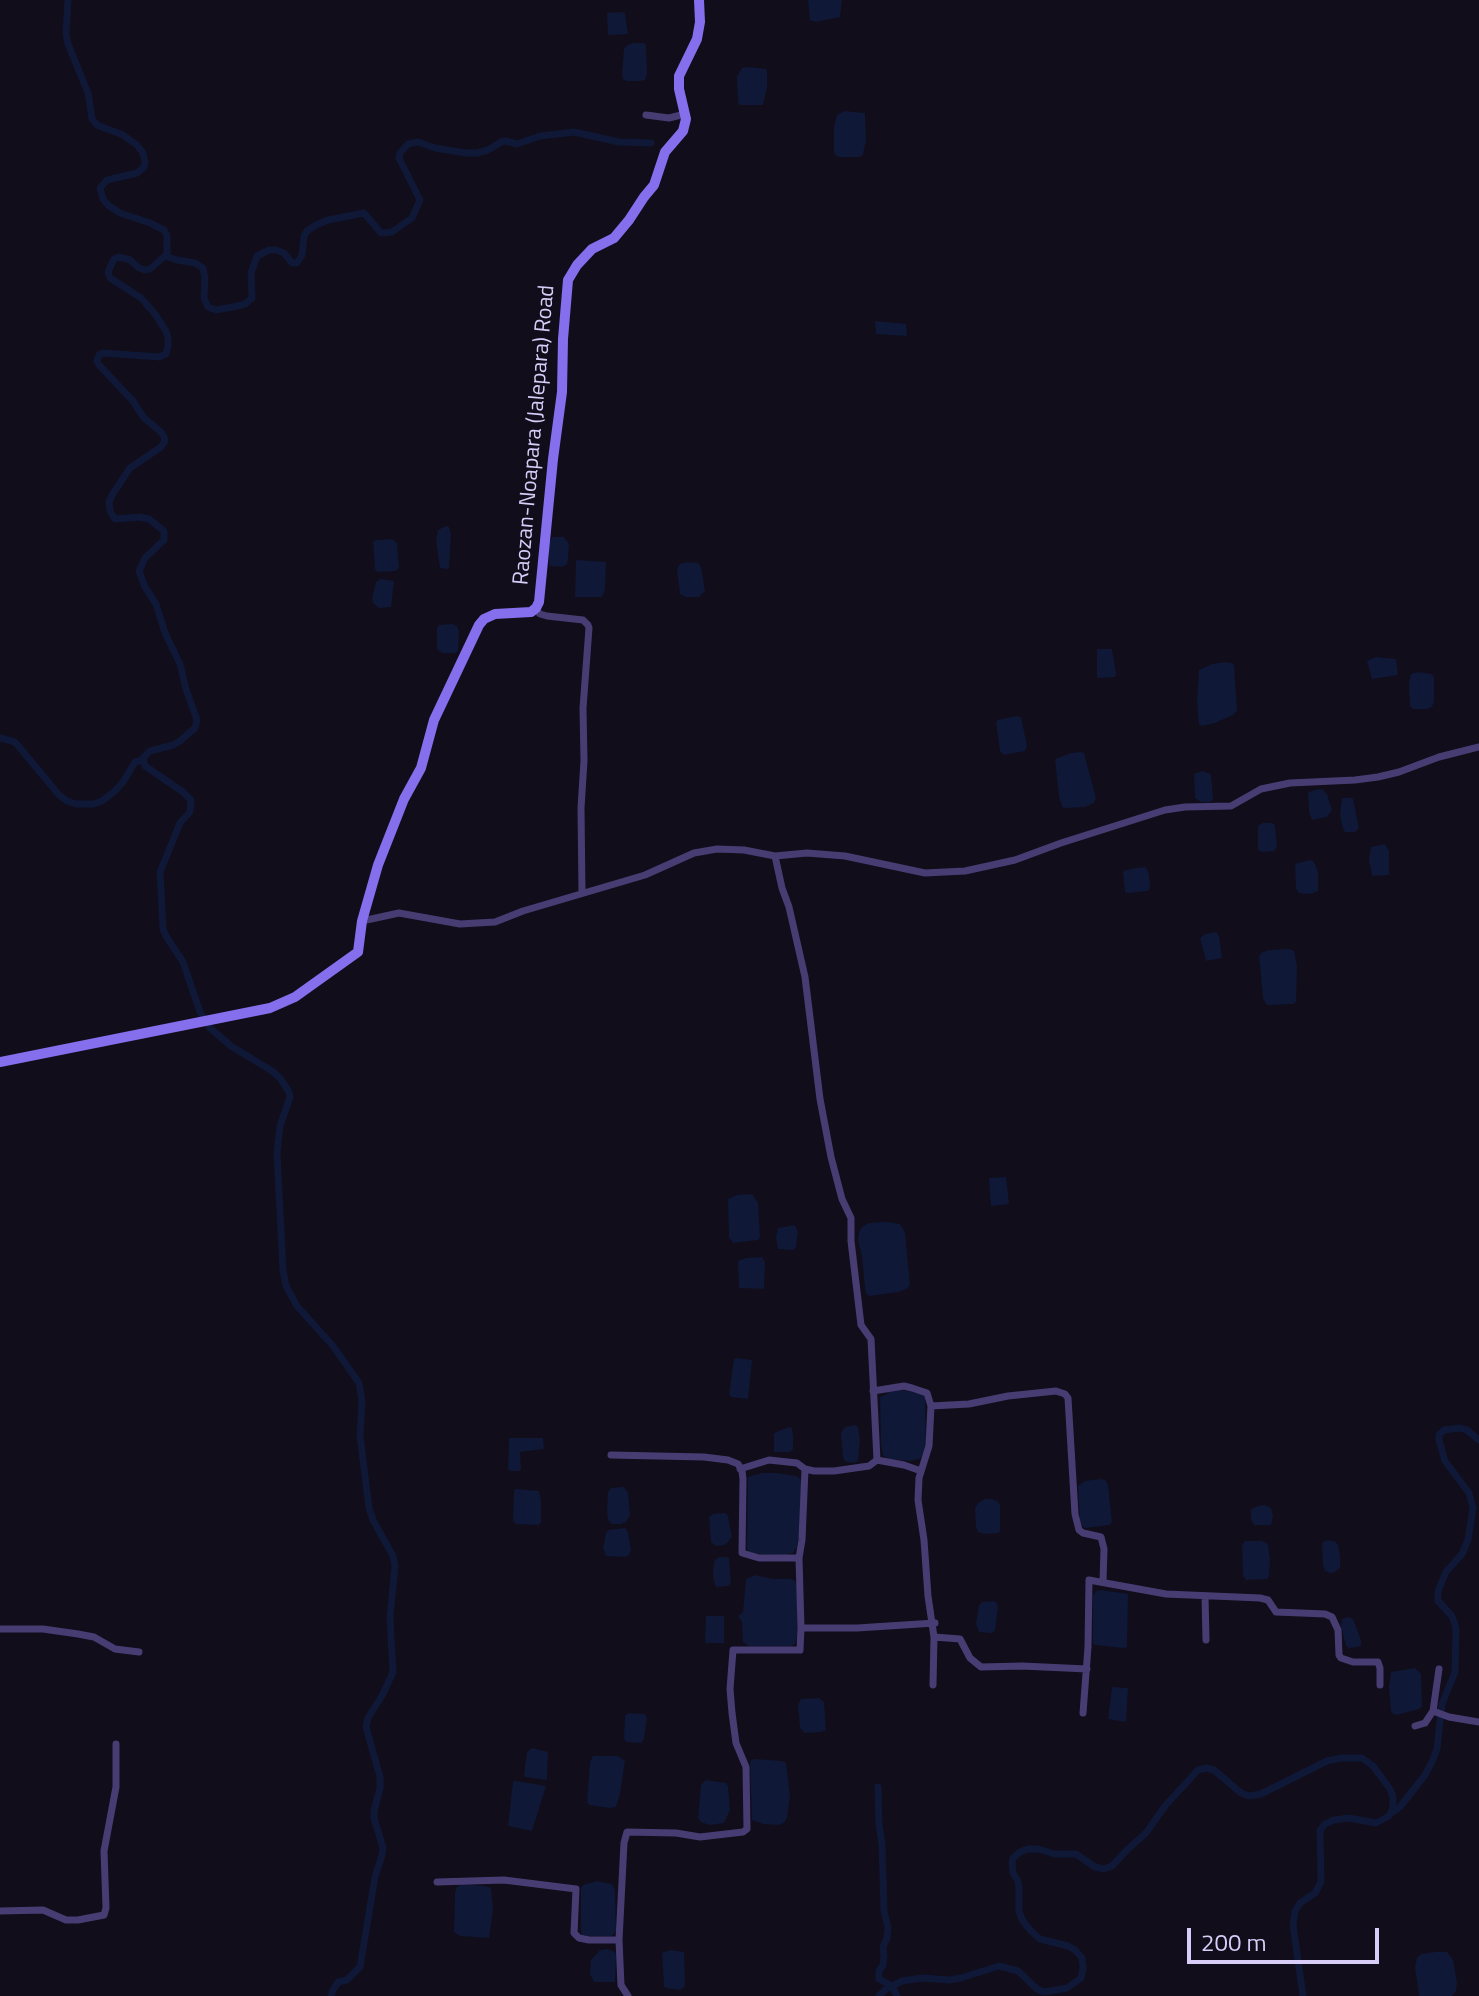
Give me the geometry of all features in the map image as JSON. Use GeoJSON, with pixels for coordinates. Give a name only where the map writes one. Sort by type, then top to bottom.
{"type":"FeatureCollection","features":[{"type":"Feature","properties":{"kind":"main road"},"geometry":{"type":"LineString","coordinates":[[685,114],[679,76],[699,31],[699,0]]}},
{"type":"Feature","properties":{"kind":"main road","name":"Raozan-Noapara (Jalepara) Road"},"geometry":{"type":"LineString","coordinates":[[0,1062],[270,1008],[295,997],[354,957],[360,947],[361,927],[378,865],[404,799],[421,768],[434,720],[479,625],[491,615],[528,612],[535,609],[539,602],[562,392],[568,280],[592,249],[614,238],[654,185],[665,152],[683,131],[685,114]]}},
{"type":"Feature","properties":{"kind":"street"},"geometry":{"type":"LineString","coordinates":[[646,115],[669,118],[685,114]]}},
{"type":"Feature","properties":{"kind":"street"},"geometry":{"type":"LineString","coordinates":[[535,609],[547,616],[583,620],[590,632],[583,718],[582,893]]}},
{"type":"Feature","properties":{"kind":"street"},"geometry":{"type":"LineString","coordinates":[[361,927],[399,913],[443,922],[486,924],[645,875],[694,853],[717,849],[775,856],[825,854],[925,873],[965,871],[1015,860],[1140,816],[1185,807],[1231,806],[1261,789],[1290,783],[1378,777],[1479,747]]}},
{"type":"Feature","properties":{"kind":"street"},"geometry":{"type":"LineString","coordinates":[[775,856],[805,977],[820,1099],[831,1157],[842,1199],[851,1218],[861,1325],[871,1339],[877,1460]]}},
{"type":"Feature","properties":{"kind":"street"},"geometry":{"type":"LineString","coordinates":[[873,1391],[904,1386],[912,1388],[927,1393],[931,1406],[929,1446],[921,1471],[918,1500],[933,1623],[933,1685]]}},
{"type":"Feature","properties":{"kind":"street"},"geometry":{"type":"LineString","coordinates":[[931,1406],[969,1404],[1042,1392],[1065,1394],[1068,1398],[1077,1525],[1083,1533],[1101,1537],[1104,1549],[1103,1582]]}},
{"type":"Feature","properties":{"kind":"street"},"geometry":{"type":"LineString","coordinates":[[611,1455],[704,1457],[738,1464],[743,1479],[742,1553],[759,1558],[799,1558]]}},
{"type":"Feature","properties":{"kind":"street"},"geometry":{"type":"LineString","coordinates":[[740,1469],[769,1460],[797,1463],[814,1471],[834,1471],[869,1466],[877,1460],[921,1471]]}},
{"type":"Feature","properties":{"kind":"street"},"geometry":{"type":"LineString","coordinates":[[628,1996],[621,1985],[619,1940],[627,1832],[700,1837],[747,1829],[746,1767],[736,1743],[730,1689],[733,1650],[800,1650],[799,1558],[805,1469]]}},
{"type":"Feature","properties":{"kind":"street"},"geometry":{"type":"LineString","coordinates":[[1083,1713],[1089,1580],[1166,1594],[1268,1600],[1276,1612],[1325,1614],[1332,1617],[1338,1630],[1341,1658],[1353,1662],[1378,1662],[1380,1685]]}},
{"type":"Feature","properties":{"kind":"street"},"geometry":{"type":"LineString","coordinates":[[1205,1596],[1206,1640]]}},
{"type":"Feature","properties":{"kind":"street"},"geometry":{"type":"LineString","coordinates":[[801,1628],[933,1623]]}},
{"type":"Feature","properties":{"kind":"street"},"geometry":{"type":"LineString","coordinates":[[0,1629],[43,1629],[78,1634],[101,1640],[115,1649],[139,1652]]}},
{"type":"Feature","properties":{"kind":"street"},"geometry":{"type":"LineString","coordinates":[[934,1637],[960,1639],[970,1658],[981,1667],[1087,1669]]}},
{"type":"Feature","properties":{"kind":"street"},"geometry":{"type":"LineString","coordinates":[[1415,1726],[1425,1723],[1434,1712],[1439,1669]]}},
{"type":"Feature","properties":{"kind":"street"},"geometry":{"type":"LineString","coordinates":[[1434,1712],[1479,1722]]}},
{"type":"Feature","properties":{"kind":"street"},"geometry":{"type":"LineString","coordinates":[[0,1911],[43,1910],[66,1920],[104,1915],[104,1851],[116,1787],[116,1744]]}},
{"type":"Feature","properties":{"kind":"street"},"geometry":{"type":"LineString","coordinates":[[437,1882],[504,1880],[576,1889],[574,1933],[579,1938],[589,1940],[619,1940]]}},
{"type":"Feature","properties":{"kind":"water"},"geometry":{"type":"Polygon","coordinates":[[[808,0],[842,0],[840,17],[815,22],[810,20],[808,0]]]}},
{"type":"Feature","properties":{"kind":"water"},"geometry":{"type":"Polygon","coordinates":[[[607,13],[625,13],[628,34],[608,34],[607,13]]]}},
{"type":"Feature","properties":{"kind":"water"},"geometry":{"type":"Polygon","coordinates":[[[634,43],[646,45],[647,75],[645,80],[627,81],[622,74],[624,49],[634,43]]]}},
{"type":"Feature","properties":{"kind":"water"},"geometry":{"type":"Polygon","coordinates":[[[742,68],[767,71],[763,105],[738,103],[737,76],[742,68]]]}},
{"type":"Feature","properties":{"kind":"water"},"geometry":{"type":"Polygon","coordinates":[[[844,111],[865,113],[866,141],[860,157],[840,157],[834,152],[834,127],[837,115],[844,111]]]}},
{"type":"Feature","properties":{"kind":"water"},"geometry":{"type":"Polygon","coordinates":[[[875,321],[906,324],[907,336],[876,334],[875,321]]]}},
{"type":"Feature","properties":{"kind":"water"},"geometry":{"type":"Polygon","coordinates":[[[446,526],[451,534],[449,568],[446,569],[440,568],[436,540],[438,530],[446,526]]]}},
{"type":"Feature","properties":{"kind":"water"},"geometry":{"type":"Polygon","coordinates":[[[553,537],[564,537],[569,544],[567,564],[562,567],[549,564],[549,542],[553,537]]]}},
{"type":"Feature","properties":{"kind":"water"},"geometry":{"type":"Polygon","coordinates":[[[392,539],[397,543],[399,568],[396,571],[377,572],[373,542],[392,539]]]}},
{"type":"Feature","properties":{"kind":"water"},"geometry":{"type":"Polygon","coordinates":[[[577,560],[606,562],[602,597],[575,597],[577,560]]]}},
{"type":"Feature","properties":{"kind":"water"},"geometry":{"type":"Polygon","coordinates":[[[687,562],[698,563],[701,567],[705,591],[699,597],[680,594],[677,569],[687,562]]]}},
{"type":"Feature","properties":{"kind":"water"},"geometry":{"type":"Polygon","coordinates":[[[381,579],[394,581],[391,607],[379,608],[373,603],[376,582],[381,579]]]}},
{"type":"Feature","properties":{"kind":"water"},"geometry":{"type":"Polygon","coordinates":[[[453,624],[459,631],[458,651],[442,653],[437,649],[437,628],[439,625],[453,624]]]}},
{"type":"Feature","properties":{"kind":"water"},"geometry":{"type":"Polygon","coordinates":[[[1097,649],[1112,649],[1115,677],[1097,678],[1097,649]]]}},
{"type":"Feature","properties":{"kind":"water"},"geometry":{"type":"Polygon","coordinates":[[[1376,657],[1396,659],[1398,675],[1372,679],[1367,661],[1376,657]]]}},
{"type":"Feature","properties":{"kind":"water"},"geometry":{"type":"Polygon","coordinates":[[[1226,662],[1234,665],[1237,711],[1202,726],[1199,724],[1197,702],[1199,670],[1226,662]]]}},
{"type":"Feature","properties":{"kind":"water"},"geometry":{"type":"Polygon","coordinates":[[[1411,674],[1432,674],[1434,678],[1434,702],[1427,709],[1413,709],[1410,706],[1411,674]]]}},
{"type":"Feature","properties":{"kind":"water"},"geometry":{"type":"Polygon","coordinates":[[[1021,717],[1027,746],[1025,751],[1004,755],[1000,751],[996,722],[1021,717]]]}},
{"type":"Feature","properties":{"kind":"water"},"geometry":{"type":"Polygon","coordinates":[[[1084,753],[1096,798],[1094,803],[1085,807],[1065,808],[1059,796],[1055,759],[1084,753]]]}},
{"type":"Feature","properties":{"kind":"water"},"geometry":{"type":"Polygon","coordinates":[[[1202,771],[1211,774],[1213,800],[1210,802],[1195,798],[1194,774],[1202,771]]]}},
{"type":"Feature","properties":{"kind":"water"},"geometry":{"type":"Polygon","coordinates":[[[1319,789],[1327,794],[1332,810],[1327,817],[1312,820],[1308,792],[1319,789]]]}},
{"type":"Feature","properties":{"kind":"water"},"geometry":{"type":"Polygon","coordinates":[[[1342,798],[1353,799],[1359,828],[1355,832],[1345,832],[1343,829],[1340,814],[1342,798]]]}},
{"type":"Feature","properties":{"kind":"water"},"geometry":{"type":"Polygon","coordinates":[[[1262,823],[1275,825],[1277,847],[1274,851],[1258,850],[1258,826],[1262,823]]]}},
{"type":"Feature","properties":{"kind":"water"},"geometry":{"type":"Polygon","coordinates":[[[1385,844],[1389,851],[1389,875],[1372,876],[1369,859],[1371,847],[1385,844]]]}},
{"type":"Feature","properties":{"kind":"water"},"geometry":{"type":"Polygon","coordinates":[[[1313,861],[1318,872],[1318,891],[1299,893],[1296,889],[1295,864],[1313,861]]]}},
{"type":"Feature","properties":{"kind":"water"},"geometry":{"type":"Polygon","coordinates":[[[1146,867],[1149,874],[1148,891],[1125,892],[1123,871],[1146,867]]]}},
{"type":"Feature","properties":{"kind":"water"},"geometry":{"type":"Polygon","coordinates":[[[1216,932],[1222,958],[1206,961],[1200,938],[1216,932]]]}},
{"type":"Feature","properties":{"kind":"water"},"geometry":{"type":"Polygon","coordinates":[[[1268,950],[1294,951],[1297,966],[1296,1002],[1266,1004],[1259,956],[1268,950]]]}},
{"type":"Feature","properties":{"kind":"water"},"geometry":{"type":"Polygon","coordinates":[[[1006,1177],[1009,1204],[991,1206],[989,1178],[1006,1177]]]}},
{"type":"Feature","properties":{"kind":"water"},"geometry":{"type":"Polygon","coordinates":[[[753,1195],[758,1203],[760,1237],[758,1240],[733,1243],[729,1237],[728,1199],[753,1195]]]}},
{"type":"Feature","properties":{"kind":"water"},"geometry":{"type":"Polygon","coordinates":[[[869,1223],[900,1224],[905,1232],[910,1285],[899,1292],[869,1296],[865,1288],[859,1232],[869,1223]]]}},
{"type":"Feature","properties":{"kind":"water"},"geometry":{"type":"Polygon","coordinates":[[[795,1225],[798,1232],[796,1247],[793,1250],[778,1249],[778,1228],[795,1225]]]}},
{"type":"Feature","properties":{"kind":"water"},"geometry":{"type":"Polygon","coordinates":[[[762,1257],[765,1262],[764,1289],[739,1288],[738,1261],[762,1257]]]}},
{"type":"Feature","properties":{"kind":"water"},"geometry":{"type":"Polygon","coordinates":[[[736,1358],[752,1360],[748,1399],[729,1394],[736,1358]]]}},
{"type":"Feature","properties":{"kind":"water"},"geometry":{"type":"Polygon","coordinates":[[[902,1390],[924,1394],[925,1399],[926,1446],[923,1456],[910,1461],[883,1456],[881,1444],[880,1397],[902,1390]]]}},
{"type":"Feature","properties":{"kind":"water"},"geometry":{"type":"Polygon","coordinates":[[[855,1425],[860,1440],[858,1461],[846,1462],[841,1433],[845,1427],[855,1425]]]}},
{"type":"Feature","properties":{"kind":"water"},"geometry":{"type":"Polygon","coordinates":[[[792,1428],[793,1449],[790,1452],[774,1452],[774,1433],[792,1428]]]}},
{"type":"Feature","properties":{"kind":"water"},"geometry":{"type":"Polygon","coordinates":[[[509,1438],[543,1438],[544,1449],[520,1452],[521,1469],[510,1471],[509,1438]]]}},
{"type":"Feature","properties":{"kind":"water"},"geometry":{"type":"Polygon","coordinates":[[[762,1473],[800,1479],[800,1531],[793,1553],[758,1554],[749,1552],[747,1548],[748,1477],[762,1473]]]}},
{"type":"Feature","properties":{"kind":"water"},"geometry":{"type":"Polygon","coordinates":[[[1105,1480],[1108,1485],[1112,1522],[1085,1528],[1080,1521],[1078,1486],[1085,1481],[1105,1480]]]}},
{"type":"Feature","properties":{"kind":"water"},"geometry":{"type":"Polygon","coordinates":[[[624,1487],[628,1493],[630,1515],[626,1522],[612,1524],[608,1520],[608,1492],[611,1488],[624,1487]]]}},
{"type":"Feature","properties":{"kind":"water"},"geometry":{"type":"Polygon","coordinates":[[[515,1489],[539,1491],[541,1523],[516,1524],[513,1521],[515,1489]]]}},
{"type":"Feature","properties":{"kind":"water"},"geometry":{"type":"Polygon","coordinates":[[[985,1499],[992,1499],[1000,1505],[998,1533],[978,1532],[975,1508],[985,1499]]]}},
{"type":"Feature","properties":{"kind":"water"},"geometry":{"type":"Polygon","coordinates":[[[1258,1506],[1271,1508],[1271,1525],[1254,1525],[1251,1509],[1258,1506]]]}},
{"type":"Feature","properties":{"kind":"water"},"geometry":{"type":"Polygon","coordinates":[[[725,1513],[732,1537],[725,1545],[716,1546],[711,1542],[709,1517],[725,1513]]]}},
{"type":"Feature","properties":{"kind":"water"},"geometry":{"type":"Polygon","coordinates":[[[625,1528],[631,1550],[629,1555],[606,1556],[603,1548],[608,1530],[625,1528]]]}},
{"type":"Feature","properties":{"kind":"water"},"geometry":{"type":"Polygon","coordinates":[[[1329,1540],[1336,1542],[1340,1555],[1340,1567],[1331,1573],[1325,1571],[1323,1566],[1322,1544],[1329,1540]]]}},
{"type":"Feature","properties":{"kind":"water"},"geometry":{"type":"Polygon","coordinates":[[[1245,1541],[1268,1544],[1270,1559],[1267,1579],[1246,1580],[1243,1575],[1242,1545],[1245,1541]]]}},
{"type":"Feature","properties":{"kind":"water"},"geometry":{"type":"Polygon","coordinates":[[[719,1557],[729,1558],[731,1583],[728,1586],[715,1585],[714,1561],[719,1557]]]}},
{"type":"Feature","properties":{"kind":"water"},"geometry":{"type":"Polygon","coordinates":[[[755,1575],[795,1581],[795,1644],[749,1646],[743,1642],[742,1622],[738,1616],[743,1612],[746,1579],[755,1575]]]}},
{"type":"Feature","properties":{"kind":"water"},"geometry":{"type":"Polygon","coordinates":[[[1101,1590],[1128,1594],[1127,1647],[1093,1643],[1093,1596],[1101,1590]]]}},
{"type":"Feature","properties":{"kind":"water"},"geometry":{"type":"Polygon","coordinates":[[[994,1601],[998,1608],[995,1630],[992,1633],[979,1632],[976,1624],[979,1605],[994,1601]]]}},
{"type":"Feature","properties":{"kind":"water"},"geometry":{"type":"Polygon","coordinates":[[[706,1616],[724,1616],[724,1643],[705,1643],[706,1616]]]}},
{"type":"Feature","properties":{"kind":"water"},"geometry":{"type":"Polygon","coordinates":[[[1350,1617],[1361,1640],[1358,1647],[1346,1646],[1341,1626],[1342,1619],[1350,1617]]]}},
{"type":"Feature","properties":{"kind":"water"},"geometry":{"type":"Polygon","coordinates":[[[1415,1668],[1421,1674],[1422,1706],[1393,1714],[1389,1687],[1391,1672],[1415,1668]]]}},
{"type":"Feature","properties":{"kind":"water"},"geometry":{"type":"Polygon","coordinates":[[[1112,1687],[1128,1688],[1125,1722],[1108,1719],[1112,1687]]]}},
{"type":"Feature","properties":{"kind":"water"},"geometry":{"type":"Polygon","coordinates":[[[819,1698],[824,1702],[826,1730],[805,1733],[800,1728],[798,1705],[801,1699],[819,1698]]]}},
{"type":"Feature","properties":{"kind":"water"},"geometry":{"type":"Polygon","coordinates":[[[628,1713],[644,1714],[647,1718],[641,1743],[624,1739],[625,1716],[628,1713]]]}},
{"type":"Feature","properties":{"kind":"water"},"geometry":{"type":"Polygon","coordinates":[[[532,1748],[548,1752],[547,1780],[524,1775],[527,1752],[532,1748]]]}},
{"type":"Feature","properties":{"kind":"water"},"geometry":{"type":"Polygon","coordinates":[[[593,1756],[618,1756],[625,1761],[616,1807],[589,1805],[587,1802],[593,1756]]]}},
{"type":"Feature","properties":{"kind":"water"},"geometry":{"type":"Polygon","coordinates":[[[755,1759],[786,1763],[790,1796],[784,1823],[763,1824],[752,1820],[750,1764],[755,1759]]]}},
{"type":"Feature","properties":{"kind":"water"},"geometry":{"type":"Polygon","coordinates":[[[706,1780],[728,1786],[730,1810],[724,1823],[709,1825],[698,1818],[701,1785],[706,1780]]]}},
{"type":"Feature","properties":{"kind":"water"},"geometry":{"type":"Polygon","coordinates":[[[513,1782],[546,1786],[532,1831],[508,1826],[513,1782]]]}},
{"type":"Feature","properties":{"kind":"water"},"geometry":{"type":"Polygon","coordinates":[[[597,1881],[612,1884],[615,1890],[616,1931],[612,1936],[587,1936],[581,1932],[581,1888],[597,1881]]]}},
{"type":"Feature","properties":{"kind":"water"},"geometry":{"type":"Polygon","coordinates":[[[462,1884],[491,1888],[493,1910],[489,1938],[460,1936],[454,1932],[455,1893],[462,1884]]]}},
{"type":"Feature","properties":{"kind":"water"},"geometry":{"type":"Polygon","coordinates":[[[608,1949],[616,1956],[615,1982],[594,1982],[590,1974],[591,1960],[600,1950],[608,1949]]]}},
{"type":"Feature","properties":{"kind":"water"},"geometry":{"type":"Polygon","coordinates":[[[670,1950],[684,1952],[685,1986],[680,1990],[664,1986],[662,1953],[670,1950]]]}},
{"type":"Feature","properties":{"kind":"water"},"geometry":{"type":"Polygon","coordinates":[[[1447,1952],[1453,1960],[1457,1982],[1452,1996],[1419,1996],[1415,1967],[1417,1958],[1421,1954],[1447,1952]]]}},
{"type":"Feature","properties":{"kind":"waterway"},"geometry":{"type":"LineString","coordinates":[[68,0],[68,44],[88,93],[92,119],[97,125],[123,135],[137,145],[145,162],[137,173],[107,180],[100,188],[103,199],[120,213],[150,223],[167,235],[167,254],[150,269],[139,268],[130,260],[119,257],[114,259],[108,272],[110,278],[141,298],[155,314],[168,338],[166,354],[159,357],[103,353],[97,361],[144,418],[161,432],[165,441],[130,468],[109,502],[115,519],[149,519],[164,531],[164,540],[145,558],[139,571],[180,664],[197,720],[195,728],[180,741],[150,751],[143,758],[145,766],[191,800],[190,812],[180,823],[160,872],[163,929],[183,962],[200,1012],[210,1028],[231,1046],[272,1071],[289,1092],[277,1153],[286,1286],[297,1306],[333,1346],[359,1383],[362,1401],[360,1436],[369,1508],[395,1566],[390,1617],[393,1672],[366,1727],[380,1777],[374,1818],[383,1848],[382,1855],[375,1877],[360,1967],[347,1980],[338,1982],[331,1996]]}},
{"type":"Feature","properties":{"kind":"waterway"},"geometry":{"type":"LineString","coordinates":[[165,256],[203,268],[204,298],[208,307],[216,310],[233,307],[245,304],[252,298],[251,273],[257,256],[276,250],[284,253],[292,263],[297,263],[302,255],[304,236],[316,225],[364,213],[381,233],[392,232],[412,218],[420,200],[399,158],[408,144],[418,142],[435,148],[477,153],[501,142],[517,144],[540,136],[574,132],[619,142],[651,143]]}},
{"type":"Feature","properties":{"kind":"waterway"},"geometry":{"type":"LineString","coordinates":[[0,738],[15,742],[59,795],[76,804],[102,801],[123,782],[135,762],[143,760]]}},
{"type":"Feature","properties":{"kind":"waterway"},"geometry":{"type":"LineString","coordinates":[[1390,1814],[1400,1807],[1432,1762],[1437,1749],[1442,1704],[1455,1672],[1456,1628],[1452,1616],[1438,1601],[1438,1591],[1446,1572],[1462,1554],[1468,1540],[1473,1508],[1469,1493],[1445,1461],[1439,1435],[1444,1430],[1460,1428],[1479,1440]]}},
{"type":"Feature","properties":{"kind":"waterway"},"geometry":{"type":"LineString","coordinates":[[879,1996],[902,1981],[922,1978],[950,1980],[999,1966],[1018,1971],[1044,1992],[1067,1988],[1081,1978],[1082,1958],[1068,1946],[1040,1939],[1023,1921],[1019,1912],[1018,1881],[1012,1864],[1013,1858],[1020,1852],[1038,1849],[1055,1854],[1076,1854],[1095,1867],[1104,1869],[1112,1866],[1146,1833],[1165,1806],[1198,1770],[1214,1770],[1249,1796],[1261,1794],[1327,1761],[1362,1758],[1373,1766],[1390,1789],[1393,1808],[1389,1816],[1376,1823],[1349,1818],[1334,1820],[1320,1830],[1321,1882],[1315,1893],[1300,1903],[1293,1925],[1303,1996]]}},
{"type":"Feature","properties":{"kind":"waterway"},"geometry":{"type":"LineString","coordinates":[[878,1787],[884,1911],[888,1928],[879,1979],[892,1986],[897,1996]]}}]}
